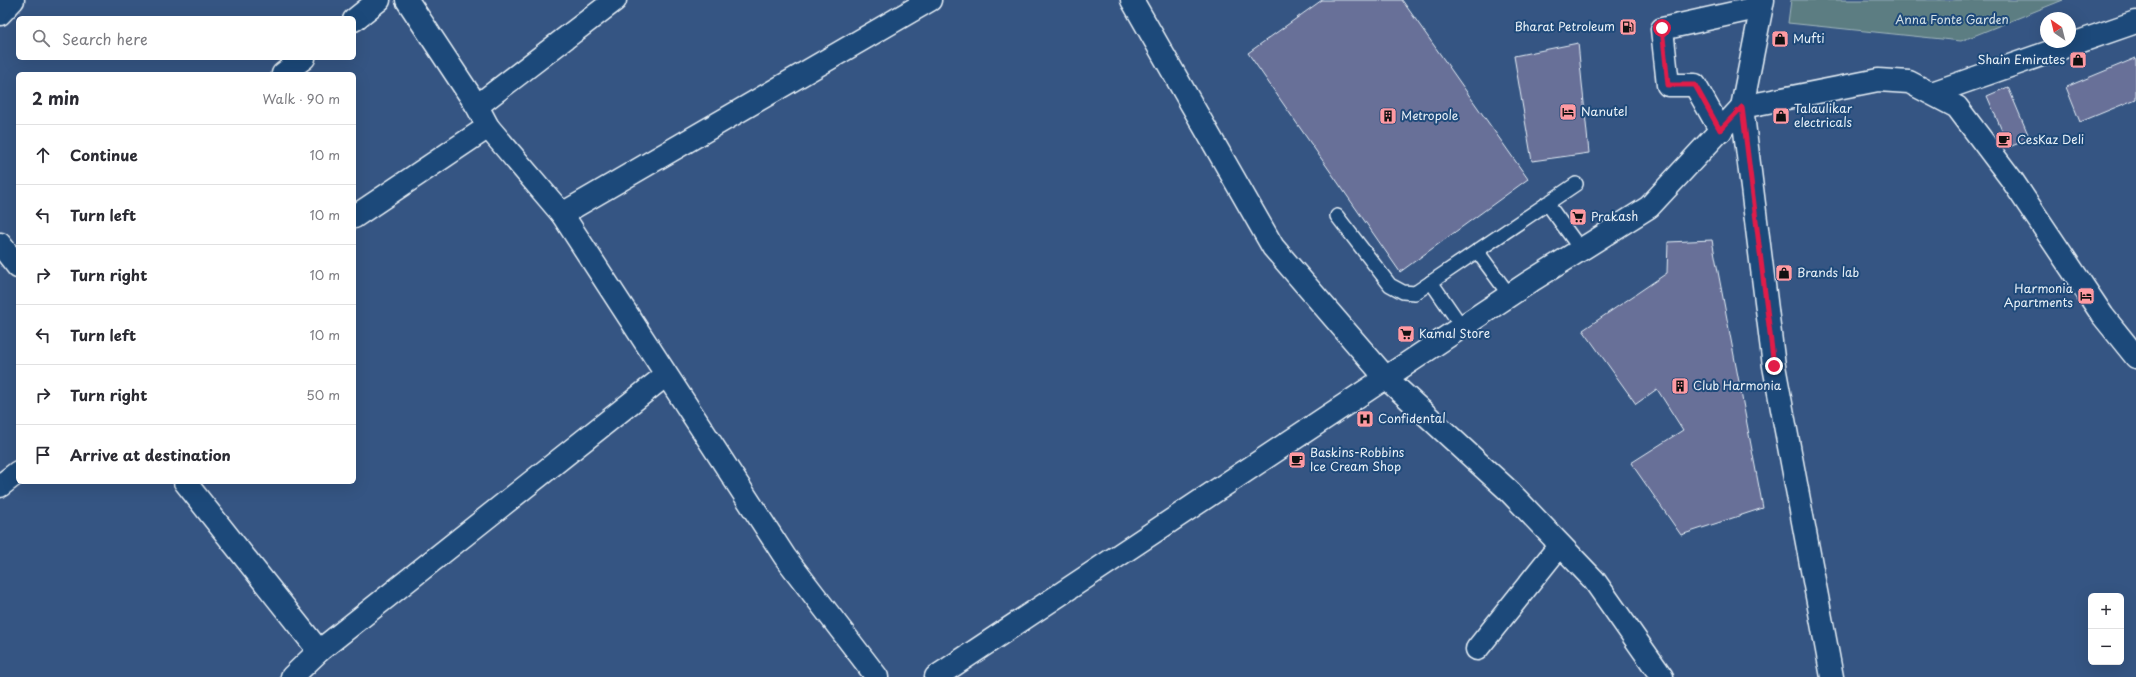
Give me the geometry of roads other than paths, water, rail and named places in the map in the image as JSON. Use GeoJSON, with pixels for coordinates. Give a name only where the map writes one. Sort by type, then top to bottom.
{"type":"FeatureCollection","features":[{"type":"Feature","properties":{"kind":"street"},"geometry":{"type":"LineString","coordinates":[[0,14],[13,0]]}},
{"type":"Feature","properties":{"kind":"street"},"geometry":{"type":"LineString","coordinates":[[356,18],[379,0]]}},
{"type":"Feature","properties":{"kind":"street"},"geometry":{"type":"LineString","coordinates":[[407,0],[477,106],[488,127],[562,214],[784,557],[877,677]]}},
{"type":"Feature","properties":{"kind":"street"},"geometry":{"type":"LineString","coordinates":[[477,106],[615,0]]}},
{"type":"Feature","properties":{"kind":"street"},"geometry":{"type":"LineString","coordinates":[[562,214],[930,0]]}},
{"type":"Feature","properties":{"kind":"street"},"geometry":{"type":"LineString","coordinates":[[1132,0],[1274,247],[1386,378],[1509,491],[1594,580],[1662,677]]}},
{"type":"Feature","properties":{"kind":"street"},"geometry":{"type":"LineString","coordinates":[[1720,130],[1695,85],[1668,85],[1662,28],[1762,4],[1742,107],[1774,366],[1832,677]]}},
{"type":"Feature","properties":{"kind":"street"},"geometry":{"type":"LineString","coordinates":[[1932,93],[2136,22]]}},
{"type":"Feature","properties":{"kind":"street"},"geometry":{"type":"LineString","coordinates":[[286,72],[301,60]]}},
{"type":"Feature","properties":{"kind":"street"},"geometry":{"type":"LineString","coordinates":[[936,677],[1462,327],[1649,207],[1742,107],[1878,80],[1909,82],[1957,107],[2012,180],[2103,316],[2136,357]]}},
{"type":"Feature","properties":{"kind":"street"},"geometry":{"type":"LineString","coordinates":[[356,216],[488,127]]}},
{"type":"Feature","properties":{"kind":"street"},"geometry":{"type":"LineString","coordinates":[[1,247],[16,265]]}},
{"type":"Feature","properties":{"kind":"street"},"geometry":{"type":"LineString","coordinates":[[292,677],[319,651],[666,375]]}},
{"type":"Feature","properties":{"kind":"street"},"geometry":{"type":"LineString","coordinates":[[0,486],[16,474]]}},
{"type":"Feature","properties":{"kind":"street"},"geometry":{"type":"LineString","coordinates":[[187,484],[319,651]]}},
{"type":"Feature","properties":{"kind":"street"},"geometry":{"type":"LineString","coordinates":[[1477,649],[1560,545]]}},
{"type":"Feature","properties":{"kind":"lane"},"geometry":{"type":"LineString","coordinates":[[1337,216],[1390,285],[1403,292],[1415,293],[1576,184]]}},
{"type":"Feature","properties":{"kind":"lane"},"geometry":{"type":"LineString","coordinates":[[1547,203],[1581,250]]}},
{"type":"Feature","properties":{"kind":"lane"},"geometry":{"type":"LineString","coordinates":[[1477,250],[1510,296]]}},
{"type":"Feature","properties":{"kind":"lane"},"geometry":{"type":"LineString","coordinates":[[1431,282],[1462,327]]}},
{"type":"Feature","properties":{"kind":"place","name":"Bharat Petroleum"},"geometry":{"type":"Point","coordinates":[1628,27]}},
{"type":"Feature","properties":{"kind":"place","name":"Mufti"},"geometry":{"type":"Point","coordinates":[1780,39]}},
{"type":"Feature","properties":{"kind":"place","name":"Shain Emirates"},"geometry":{"type":"Point","coordinates":[2078,60]}},
{"type":"Feature","properties":{"kind":"place","name":"Nanutel"},"geometry":{"type":"Point","coordinates":[1568,112]}},
{"type":"Feature","properties":{"kind":"place","name":"Metropole"},"geometry":{"type":"Point","coordinates":[1388,116]}},
{"type":"Feature","properties":{"kind":"place","name":"Talaulikar electricals"},"geometry":{"type":"Point","coordinates":[1781,116]}},
{"type":"Feature","properties":{"kind":"place","name":"CesKaz Deli"},"geometry":{"type":"Point","coordinates":[2004,140]}},
{"type":"Feature","properties":{"kind":"place","name":"Prakash"},"geometry":{"type":"Point","coordinates":[1578,217]}},
{"type":"Feature","properties":{"kind":"place","name":"Brands lab"},"geometry":{"type":"Point","coordinates":[1784,273]}},
{"type":"Feature","properties":{"kind":"place","name":"Harmonia Apartments"},"geometry":{"type":"Point","coordinates":[2086,296]}},
{"type":"Feature","properties":{"kind":"place","name":"Kamal Store"},"geometry":{"type":"Point","coordinates":[1406,334]}},
{"type":"Feature","properties":{"kind":"place","name":"Club Harmonia"},"geometry":{"type":"Point","coordinates":[1680,386]}},
{"type":"Feature","properties":{"kind":"place","name":"Confidental"},"geometry":{"type":"Point","coordinates":[1365,419]}},
{"type":"Feature","properties":{"kind":"place","name":"Baskins-Robbins Ice Cream Shop"},"geometry":{"type":"Point","coordinates":[1297,460]}},
{"type":"Feature","properties":{"kind":"park label","name":"Anna Fonte Garden"},"geometry":{"type":"Point","coordinates":[1952,20]}}]}
